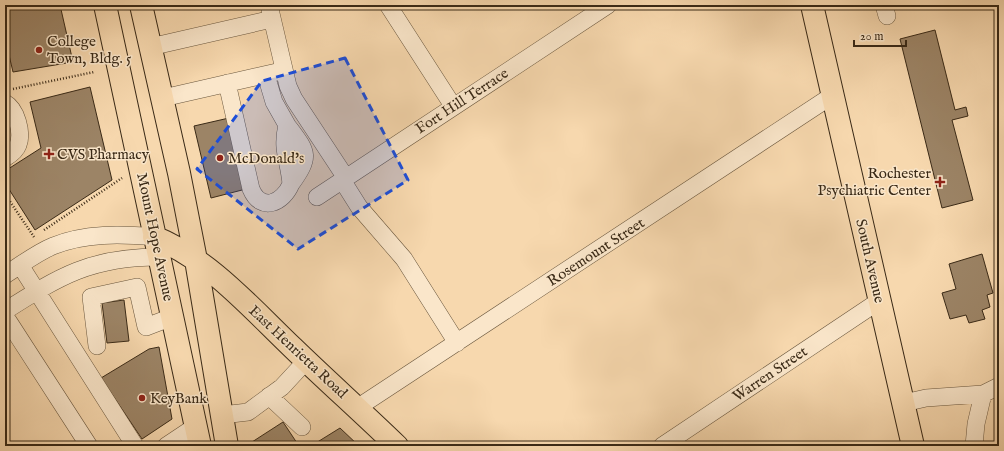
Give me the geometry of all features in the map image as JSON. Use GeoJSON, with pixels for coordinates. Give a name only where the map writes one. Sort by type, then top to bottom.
{"type":"FeatureCollection","features":[{"type":"Feature","properties":{"kind":"main road","name":"Mount Hope Avenue"},"geometry":{"type":"LineString","coordinates":[[105,5],[198,436]]}},
{"type":"Feature","properties":{"kind":"main road"},"geometry":{"type":"LineString","coordinates":[[141,5],[196,260],[227,446]]}},
{"type":"Feature","properties":{"kind":"main road","name":"South Avenue"},"geometry":{"type":"LineString","coordinates":[[812,5],[834,95],[879,301],[913,446]]}},
{"type":"Feature","properties":{"kind":"main road"},"geometry":{"type":"LineString","coordinates":[[157,247],[196,260]]}},
{"type":"Feature","properties":{"kind":"main road","name":"East Henrietta Road"},"geometry":{"type":"LineString","coordinates":[[196,260],[232,290],[397,446]]}},
{"type":"Feature","properties":{"kind":"street"},"geometry":{"type":"LineString","coordinates":[[388,5],[453,106]]}},
{"type":"Feature","properties":{"kind":"street","name":"Fort Hill Terrace"},"geometry":{"type":"LineString","coordinates":[[317,197],[608,5]]}},
{"type":"Feature","properties":{"kind":"street"},"geometry":{"type":"LineString","coordinates":[[150,47],[271,12],[288,86],[294,99],[344,179],[359,207],[404,259],[457,343]]}},
{"type":"Feature","properties":{"kind":"street"},"geometry":{"type":"LineString","coordinates":[[162,98],[284,70]]}},
{"type":"Feature","properties":{"kind":"street"},"geometry":{"type":"LineString","coordinates":[[226,84],[253,194],[258,200],[264,203],[271,203],[278,201],[285,195],[291,184],[284,142],[287,125],[274,102],[266,74]]}},
{"type":"Feature","properties":{"kind":"street","name":"Rosemount Street"},"geometry":{"type":"LineString","coordinates":[[357,408],[834,95]]}},
{"type":"Feature","properties":{"kind":"street"},"geometry":{"type":"LineString","coordinates":[[5,103],[14,110],[20,133],[18,145],[12,153],[5,158]]}},
{"type":"Feature","properties":{"kind":"street"},"geometry":{"type":"LineString","coordinates":[[5,274],[37,254],[70,240],[114,235],[157,247]]}},
{"type":"Feature","properties":{"kind":"street"},"geometry":{"type":"LineString","coordinates":[[5,311],[72,272],[90,266],[123,259],[157,247]]}},
{"type":"Feature","properties":{"kind":"street"},"geometry":{"type":"LineString","coordinates":[[20,265],[135,446]]}},
{"type":"Feature","properties":{"kind":"street"},"geometry":{"type":"LineString","coordinates":[[97,346],[91,296],[137,287],[146,327],[172,317]]}},
{"type":"Feature","properties":{"kind":"street","name":"Warren Street"},"geometry":{"type":"LineString","coordinates":[[662,446],[879,301]]}},
{"type":"Feature","properties":{"kind":"street"},"geometry":{"type":"LineString","coordinates":[[5,316],[89,446]]}},
{"type":"Feature","properties":{"kind":"street"},"geometry":{"type":"LineString","coordinates":[[222,415],[248,412],[282,387],[306,361]]}},
{"type":"Feature","properties":{"kind":"street"},"geometry":{"type":"LineString","coordinates":[[904,403],[926,398],[983,394],[999,386]]}},
{"type":"Feature","properties":{"kind":"street"},"geometry":{"type":"LineString","coordinates":[[974,446],[976,424],[983,394]]}},
{"type":"Feature","properties":{"kind":"street"},"geometry":{"type":"LineString","coordinates":[[269,396],[302,427]]}},
{"type":"Feature","properties":{"kind":"street"},"geometry":{"type":"LineString","coordinates":[[166,446],[198,436]]}},
{"type":"Feature","properties":{"kind":"path"},"geometry":{"type":"LineString","coordinates":[[5,80],[7,90],[94,72]]}},
{"type":"Feature","properties":{"kind":"path"},"geometry":{"type":"LineString","coordinates":[[5,194],[34,237],[122,178]]}},
{"type":"Feature","properties":{"kind":"highlighted area"},"geometry":{"type":"Polygon","coordinates":[[[345,58],[408,180],[298,249],[197,169],[262,81],[345,58]]]}},
{"type":"Feature","properties":{"kind":"building","name":"College Town, Bldg. 5"},"geometry":{"type":"Polygon","coordinates":[[[5,5],[60,5],[73,62],[13,72],[5,38],[5,5]]]}},
{"type":"Feature","properties":{"kind":"building"},"geometry":{"type":"Polygon","coordinates":[[[935,30],[955,110],[966,107],[968,116],[952,120],[973,200],[942,208],[900,39],[935,30]]]}},
{"type":"Feature","properties":{"kind":"building","name":"CVS Pharmacy"},"geometry":{"type":"Polygon","coordinates":[[[90,87],[112,180],[35,230],[5,183],[5,171],[41,148],[30,102],[90,87]]]}},
{"type":"Feature","properties":{"kind":"building","name":"McDonald's"},"geometry":{"type":"Polygon","coordinates":[[[229,118],[246,189],[211,198],[194,126],[229,118]]]}},
{"type":"Feature","properties":{"kind":"building"},"geometry":{"type":"Polygon","coordinates":[[[982,254],[993,293],[987,295],[990,307],[982,310],[985,319],[969,323],[966,315],[950,319],[942,293],[956,289],[949,264],[982,254]]]}},
{"type":"Feature","properties":{"kind":"building"},"geometry":{"type":"Polygon","coordinates":[[[124,300],[129,341],[107,343],[102,303],[124,300]]]}},
{"type":"Feature","properties":{"kind":"building","name":"KeyBank"},"geometry":{"type":"Polygon","coordinates":[[[159,347],[172,419],[142,439],[101,378],[149,349],[159,347]]]}},
{"type":"Feature","properties":{"kind":"building"},"geometry":{"type":"Polygon","coordinates":[[[283,422],[299,446],[253,446],[252,442],[283,422]]]}},
{"type":"Feature","properties":{"kind":"building"},"geometry":{"type":"Polygon","coordinates":[[[340,428],[359,446],[311,446],[340,428]]]}},
{"type":"Feature","properties":{"kind":"place","name":"College Town, Bldg. 5"},"geometry":{"type":"Point","coordinates":[39,50]}},
{"type":"Feature","properties":{"kind":"place","name":"CVS Pharmacy"},"geometry":{"type":"Point","coordinates":[49,154]}},
{"type":"Feature","properties":{"kind":"place","name":"McDonald's"},"geometry":{"type":"Point","coordinates":[220,158]}},
{"type":"Feature","properties":{"kind":"place","name":"Rochester Psychiatric Center"},"geometry":{"type":"Point","coordinates":[940,182]}},
{"type":"Feature","properties":{"kind":"place","name":"KeyBank"},"geometry":{"type":"Point","coordinates":[142,398]}}]}
